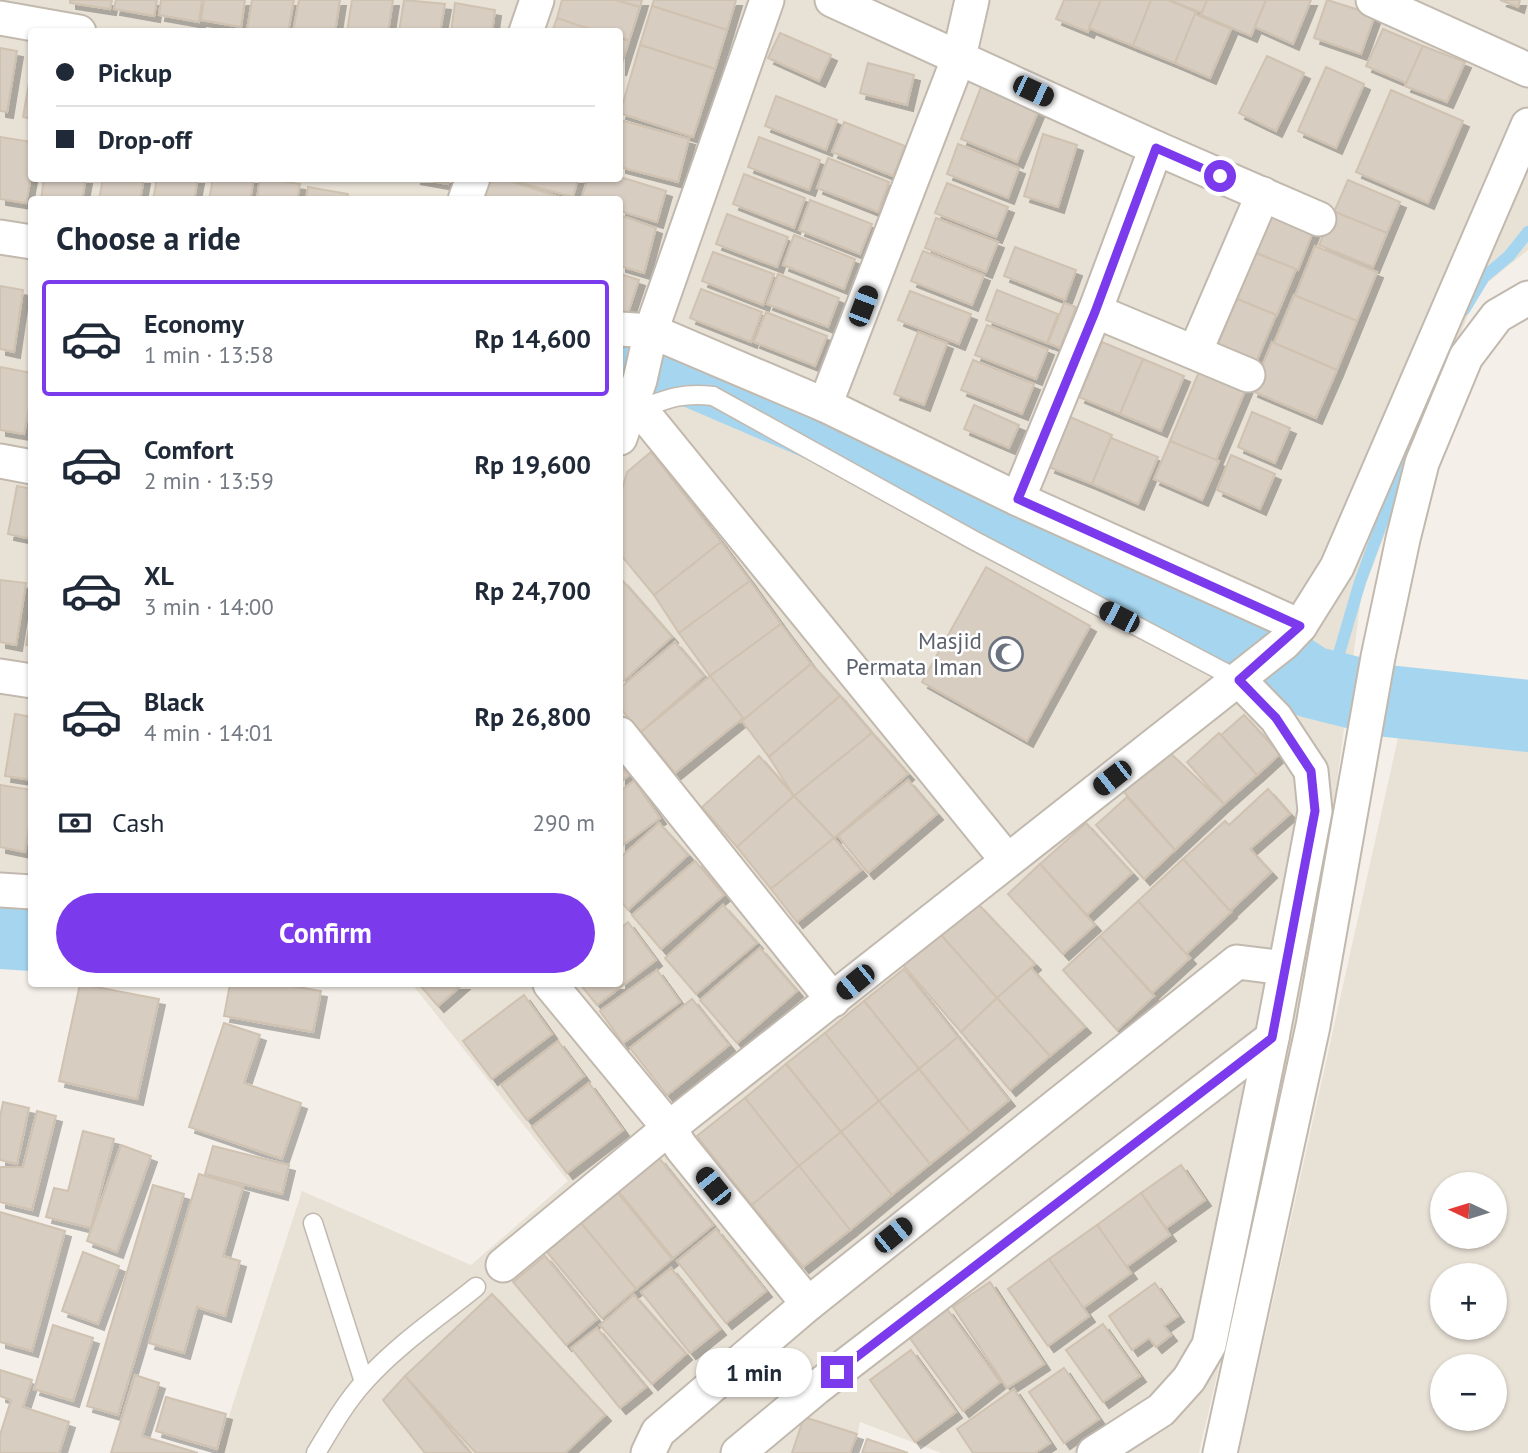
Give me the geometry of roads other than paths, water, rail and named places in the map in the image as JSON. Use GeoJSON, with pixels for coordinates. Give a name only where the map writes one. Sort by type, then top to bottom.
{"type":"FeatureCollection","features":[{"type":"Feature","properties":{"kind":"street"},"geometry":{"type":"LineString","coordinates":[[527,28],[537,0]]}},
{"type":"Feature","properties":{"kind":"street"},"geometry":{"type":"LineString","coordinates":[[623,426],[638,367],[767,0]]}},
{"type":"Feature","properties":{"kind":"street"},"geometry":{"type":"LineString","coordinates":[[832,0],[1318,219]]}},
{"type":"Feature","properties":{"kind":"street"},"geometry":{"type":"LineString","coordinates":[[825,405],[959,57],[972,0]]}},
{"type":"Feature","properties":{"kind":"street"},"geometry":{"type":"LineString","coordinates":[[1373,0],[1528,70]]}},
{"type":"Feature","properties":{"kind":"street"},"geometry":{"type":"LineString","coordinates":[[0,18],[56,28]]}},
{"type":"Feature","properties":{"kind":"street"},"geometry":{"type":"LineString","coordinates":[[503,1265],[669,1128],[1248,672],[1292,634],[1338,567],[1528,125]]}},
{"type":"Feature","properties":{"kind":"street"},"geometry":{"type":"LineString","coordinates":[[1018,499],[1095,312],[1156,148]]}},
{"type":"Feature","properties":{"kind":"street"},"geometry":{"type":"LineString","coordinates":[[1195,352],[1263,194]]}},
{"type":"Feature","properties":{"kind":"street"},"geometry":{"type":"LineString","coordinates":[[0,237],[28,241]]}},
{"type":"Feature","properties":{"kind":"street"},"geometry":{"type":"LineString","coordinates":[[1220,1453],[1313,1026],[1378,657],[1422,463],[1466,357],[1497,316],[1528,298]]}},
{"type":"Feature","properties":{"kind":"street"},"geometry":{"type":"LineString","coordinates":[[1095,312],[1248,375]]}},
{"type":"Feature","properties":{"kind":"street"},"geometry":{"type":"LineString","coordinates":[[638,367],[825,405],[1292,634]]}},
{"type":"Feature","properties":{"kind":"street"},"geometry":{"type":"LineString","coordinates":[[638,367],[1007,860]]}},
{"type":"Feature","properties":{"kind":"street"},"geometry":{"type":"LineString","coordinates":[[0,461],[28,466]]}},
{"type":"Feature","properties":{"kind":"street"},"geometry":{"type":"LineString","coordinates":[[1094,1453],[1161,1410],[1189,1379],[1209,1345],[1272,1038],[1315,811],[1311,771],[1248,672]]}},
{"type":"Feature","properties":{"kind":"street"},"geometry":{"type":"LineString","coordinates":[[0,676],[28,680]]}},
{"type":"Feature","properties":{"kind":"street"},"geometry":{"type":"LineString","coordinates":[[623,738],[833,1000]]}},
{"type":"Feature","properties":{"kind":"street"},"geometry":{"type":"LineString","coordinates":[[0,891],[28,892]]}},
{"type":"Feature","properties":{"kind":"street"},"geometry":{"type":"LineString","coordinates":[[648,1453],[658,1432],[808,1304],[1237,962],[1285,968]]}},
{"type":"Feature","properties":{"kind":"street"},"geometry":{"type":"LineString","coordinates":[[552,987],[669,1128],[681,1147],[808,1304]]}},
{"type":"Feature","properties":{"kind":"street"},"geometry":{"type":"LineString","coordinates":[[738,1453],[816,1388],[1272,1038]]}},
{"type":"Feature","properties":{"kind":"lane"},"geometry":{"type":"LineString","coordinates":[[638,367],[679,395],[695,393],[713,396],[975,541],[1248,672]]}},
{"type":"Feature","properties":{"kind":"lane"},"geometry":{"type":"LineString","coordinates":[[313,1223],[364,1382]]}},
{"type":"Feature","properties":{"kind":"lane"},"geometry":{"type":"LineString","coordinates":[[316,1453],[343,1408],[386,1359],[477,1287]]}},
{"type":"Feature","properties":{"kind":"waterway"},"geometry":{"type":"LineString","coordinates":[[1464,310],[1484,277],[1509,256],[1528,232]]}},
{"type":"Feature","properties":{"kind":"waterway"},"geometry":{"type":"LineString","coordinates":[[623,373],[628,361],[671,362],[851,439],[1220,622],[1311,682],[1387,701],[1528,716]]}},
{"type":"Feature","properties":{"kind":"waterway"},"geometry":{"type":"LineString","coordinates":[[1335,688],[1338,657],[1360,582],[1429,394]]}},
{"type":"Feature","properties":{"kind":"waterway"},"geometry":{"type":"LineString","coordinates":[[0,933],[28,935]]}},
{"type":"Feature","properties":{"kind":"place","name":"Masjid Permata Iman"},"geometry":{"type":"Point","coordinates":[1006,654]}}]}
